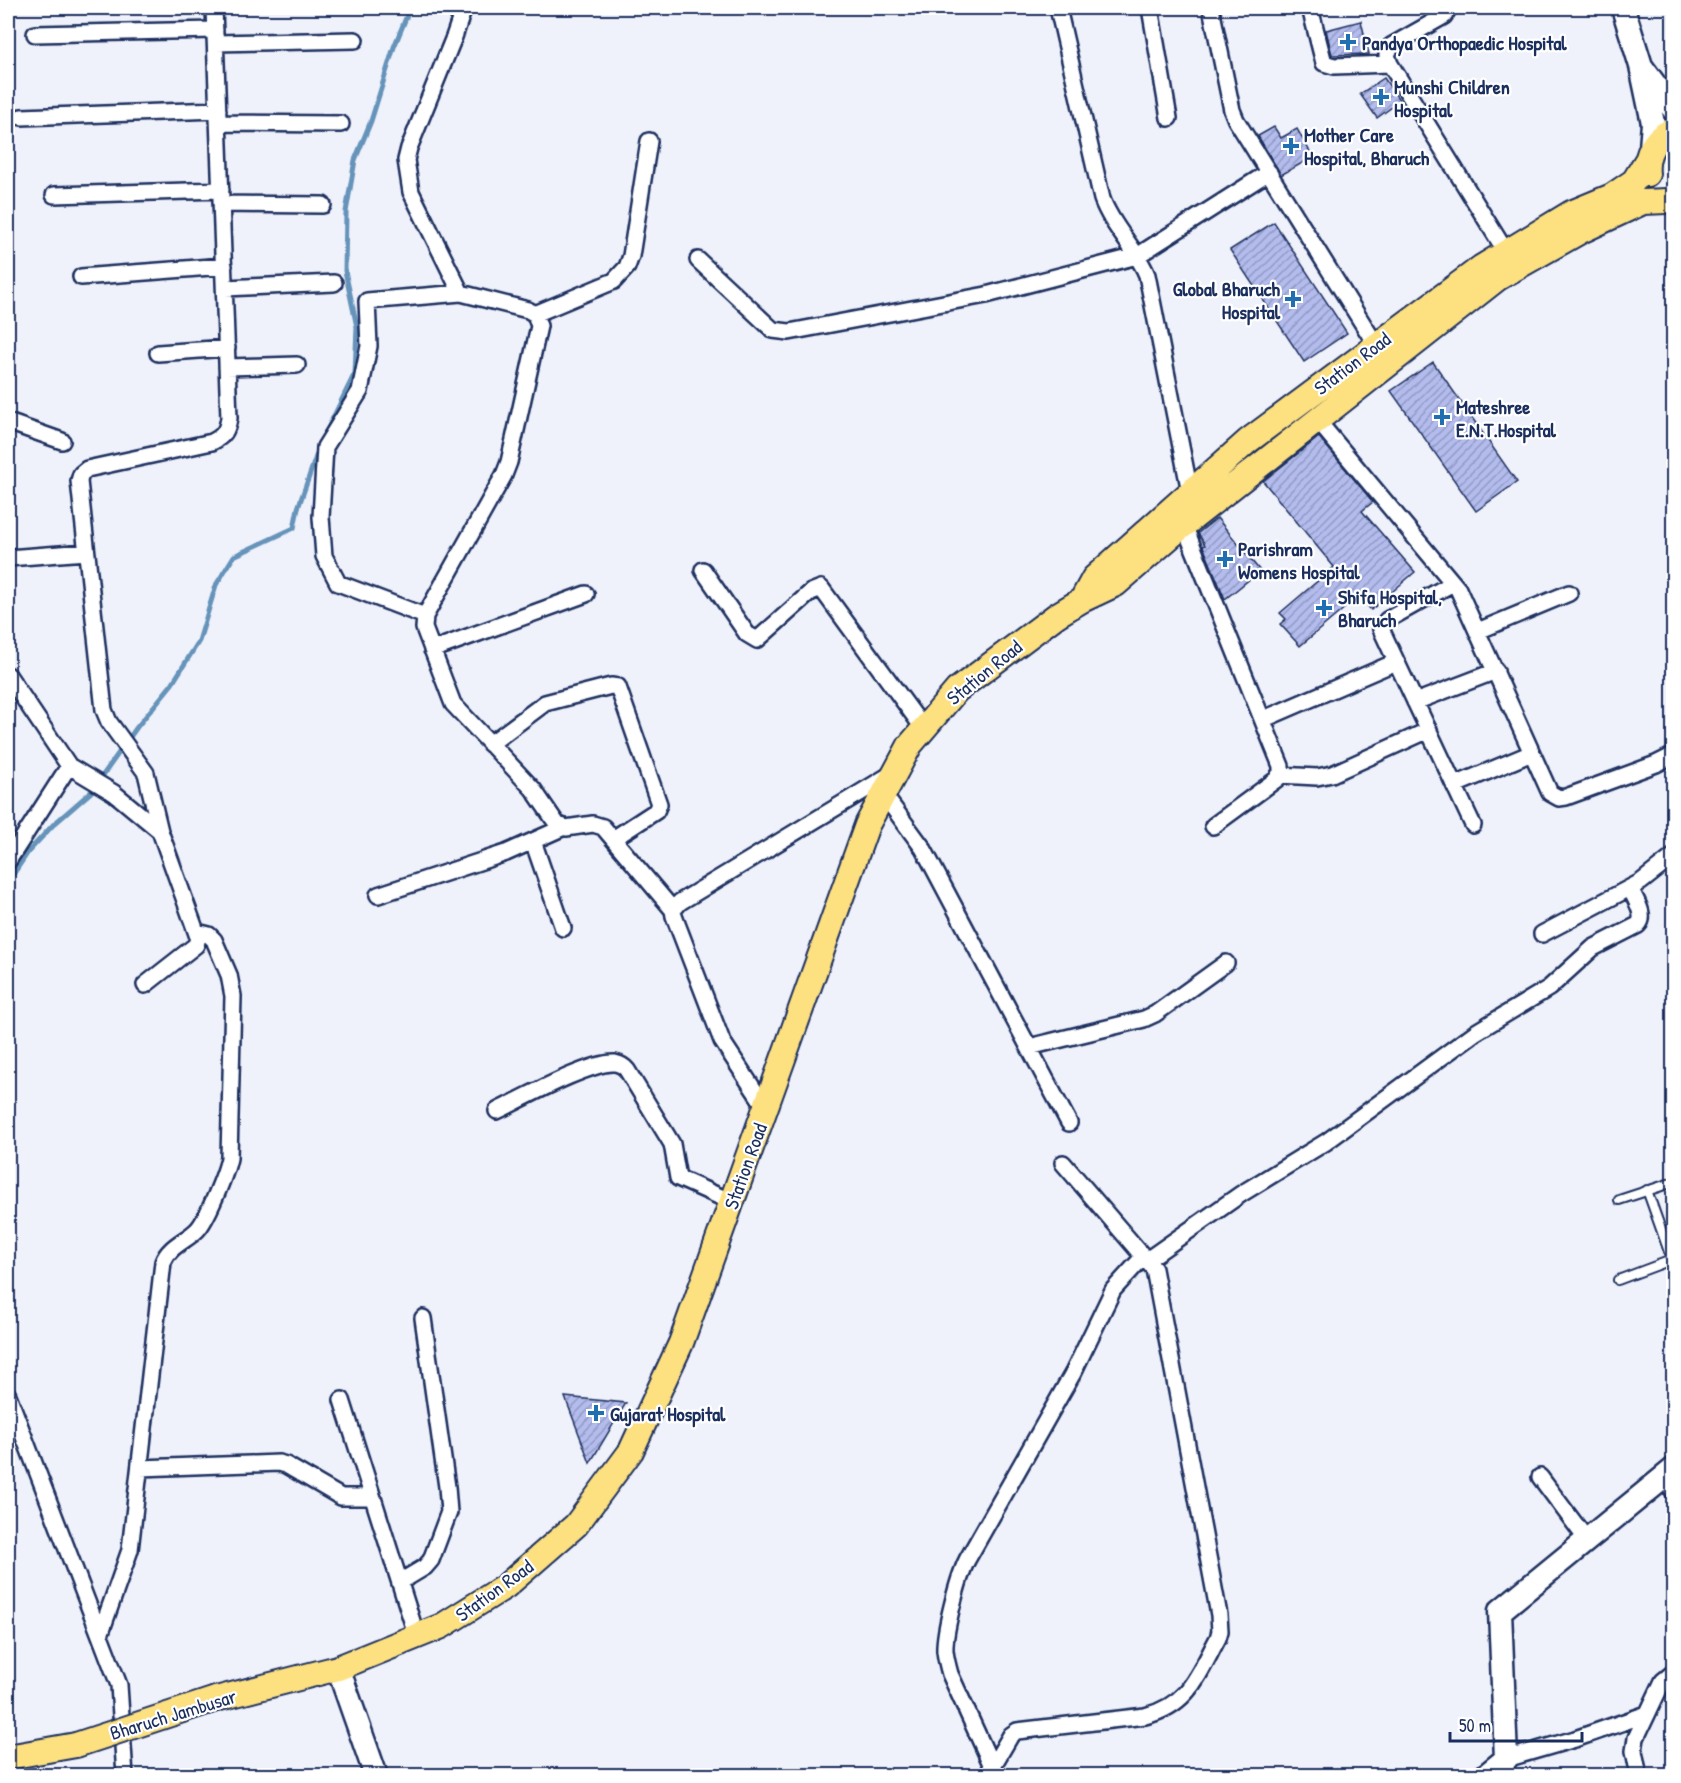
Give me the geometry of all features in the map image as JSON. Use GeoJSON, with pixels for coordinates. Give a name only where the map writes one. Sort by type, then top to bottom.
{"type":"FeatureCollection","features":[{"type":"Feature","properties":{"kind":"main road","name":"Station Road"},"geometry":{"type":"LineString","coordinates":[[338,1668],[442,1626],[506,1586],[576,1525],[631,1451],[681,1343],[867,825],[910,744],[957,690],[1057,615],[1082,600],[1111,588],[1184,525],[1198,500],[1248,441],[1482,267],[1571,213],[1612,195],[1634,180],[1658,138],[1674,130]]}},
{"type":"Feature","properties":{"kind":"main road"},"geometry":{"type":"LineString","coordinates":[[1649,154],[1647,172],[1650,184],[1657,194],[1670,202]]}},
{"type":"Feature","properties":{"kind":"main road","name":"Station Road"},"geometry":{"type":"LineString","coordinates":[[1082,600],[1094,578],[1198,500],[1317,420],[1503,274],[1579,232],[1643,202],[1670,202]]}},
{"type":"Feature","properties":{"kind":"main road","name":"Bharuch Jambusar"},"geometry":{"type":"LineString","coordinates":[[8,1757],[76,1745],[216,1700],[338,1668]]}},
{"type":"Feature","properties":{"kind":"street"},"geometry":{"type":"LineString","coordinates":[[145,985],[196,945],[197,932],[160,831],[146,773],[110,722],[102,703],[79,481],[81,474],[87,469],[212,442],[222,437],[228,430],[228,366],[214,8]]}},
{"type":"Feature","properties":{"kind":"street"},"geometry":{"type":"LineString","coordinates":[[461,293],[411,192],[406,160],[464,8]]}},
{"type":"Feature","properties":{"kind":"street"},"geometry":{"type":"LineString","coordinates":[[1058,8],[1102,199],[1108,214],[1137,256],[1147,275],[1198,500]]}},
{"type":"Feature","properties":{"kind":"street"},"geometry":{"type":"LineString","coordinates":[[1150,8],[1169,118]]}},
{"type":"Feature","properties":{"kind":"street"},"geometry":{"type":"LineString","coordinates":[[1211,8],[1234,116],[1376,345]]}},
{"type":"Feature","properties":{"kind":"street"},"geometry":{"type":"LineString","coordinates":[[1310,8],[1324,63],[1334,66],[1390,64]]}},
{"type":"Feature","properties":{"kind":"street"},"geometry":{"type":"LineString","coordinates":[[1449,8],[1444,16],[1391,46],[1387,55],[1390,64],[1506,252]]}},
{"type":"Feature","properties":{"kind":"street"},"geometry":{"type":"LineString","coordinates":[[1623,8],[1641,66],[1653,123],[1649,154]]}},
{"type":"Feature","properties":{"kind":"street"},"geometry":{"type":"LineString","coordinates":[[35,34],[355,40]]}},
{"type":"Feature","properties":{"kind":"street"},"geometry":{"type":"LineString","coordinates":[[1641,66],[1674,110]]}},
{"type":"Feature","properties":{"kind":"street"},"geometry":{"type":"LineString","coordinates":[[21,117],[218,116],[341,124]]}},
{"type":"Feature","properties":{"kind":"street"},"geometry":{"type":"LineString","coordinates":[[535,314],[614,281],[627,267],[631,256],[649,141]]}},
{"type":"Feature","properties":{"kind":"street"},"geometry":{"type":"LineString","coordinates":[[698,260],[773,330],[789,332],[986,295],[1137,256],[1269,172]]}},
{"type":"Feature","properties":{"kind":"street"},"geometry":{"type":"LineString","coordinates":[[54,195],[221,197],[322,205]]}},
{"type":"Feature","properties":{"kind":"street"},"geometry":{"type":"LineString","coordinates":[[81,277],[224,266]]}},
{"type":"Feature","properties":{"kind":"street"},"geometry":{"type":"LineString","coordinates":[[225,288],[334,283]]}},
{"type":"Feature","properties":{"kind":"street"},"geometry":{"type":"LineString","coordinates":[[425,616],[339,583],[324,556],[321,517],[325,447],[360,391],[369,346],[367,301],[461,293],[528,310],[535,314],[538,326],[509,462],[504,475],[425,616],[424,628],[453,704],[533,789],[562,828]]}},
{"type":"Feature","properties":{"kind":"street"},"geometry":{"type":"LineString","coordinates":[[158,353],[227,348]]}},
{"type":"Feature","properties":{"kind":"street"},"geometry":{"type":"LineString","coordinates":[[228,366],[297,365]]}},
{"type":"Feature","properties":{"kind":"street"},"geometry":{"type":"LineString","coordinates":[[1317,420],[1462,595],[1550,793],[1559,798],[1566,797],[1674,755]]}},
{"type":"Feature","properties":{"kind":"street"},"geometry":{"type":"LineString","coordinates":[[8,422],[62,441]]}},
{"type":"Feature","properties":{"kind":"street"},"geometry":{"type":"LineString","coordinates":[[1184,525],[1281,766],[1279,775],[1213,826]]}},
{"type":"Feature","properties":{"kind":"street"},"geometry":{"type":"LineString","coordinates":[[8,555],[8,558],[86,552]]}},
{"type":"Feature","properties":{"kind":"street"},"geometry":{"type":"LineString","coordinates":[[703,570],[747,634],[757,640],[811,592],[821,588],[924,729]]}},
{"type":"Feature","properties":{"kind":"street"},"geometry":{"type":"LineString","coordinates":[[1453,583],[1387,620],[1383,624],[1382,632],[1473,825]]}},
{"type":"Feature","properties":{"kind":"street"},"geometry":{"type":"LineString","coordinates":[[1478,631],[1569,593]]}},
{"type":"Feature","properties":{"kind":"street"},"geometry":{"type":"LineString","coordinates":[[432,650],[585,594]]}},
{"type":"Feature","properties":{"kind":"street"},"geometry":{"type":"LineString","coordinates":[[1264,719],[1396,662]]}},
{"type":"Feature","properties":{"kind":"street"},"geometry":{"type":"LineString","coordinates":[[1415,702],[1496,671]]}},
{"type":"Feature","properties":{"kind":"street"},"geometry":{"type":"LineString","coordinates":[[8,675],[69,766],[114,793],[160,831]]}},
{"type":"Feature","properties":{"kind":"street"},"geometry":{"type":"LineString","coordinates":[[490,744],[545,703],[611,686],[618,687],[659,804],[656,811],[613,839]]}},
{"type":"Feature","properties":{"kind":"street"},"geometry":{"type":"LineString","coordinates":[[1279,775],[1317,777],[1332,774],[1428,730]]}},
{"type":"Feature","properties":{"kind":"street"},"geometry":{"type":"LineString","coordinates":[[1455,785],[1532,753]]}},
{"type":"Feature","properties":{"kind":"street"},"geometry":{"type":"LineString","coordinates":[[8,861],[69,766]]}},
{"type":"Feature","properties":{"kind":"street"},"geometry":{"type":"LineString","coordinates":[[673,910],[680,902],[896,771]]}},
{"type":"Feature","properties":{"kind":"street"},"geometry":{"type":"LineString","coordinates":[[884,795],[923,848],[1070,1123]]}},
{"type":"Feature","properties":{"kind":"street"},"geometry":{"type":"LineString","coordinates":[[378,895],[506,852],[562,828],[597,824],[603,827],[673,910],[722,1041],[766,1107]]}},
{"type":"Feature","properties":{"kind":"street"},"geometry":{"type":"LineString","coordinates":[[533,841],[563,928]]}},
{"type":"Feature","properties":{"kind":"street"},"geometry":{"type":"LineString","coordinates":[[1542,934],[1630,888],[1674,856]]}},
{"type":"Feature","properties":{"kind":"street"},"geometry":{"type":"LineString","coordinates":[[990,1771],[947,1662],[945,1639],[961,1574],[1070,1379],[1113,1290],[1142,1253],[1331,1138],[1476,1032],[1549,988],[1593,948],[1641,923],[1642,916],[1630,888]]}},
{"type":"Feature","properties":{"kind":"street"},"geometry":{"type":"LineString","coordinates":[[100,1635],[128,1559],[164,1262],[168,1252],[201,1225],[229,1158],[232,986],[214,940],[208,935],[197,932]]}},
{"type":"Feature","properties":{"kind":"street"},"geometry":{"type":"LineString","coordinates":[[1029,1047],[1144,1019],[1155,1014],[1226,963]]}},
{"type":"Feature","properties":{"kind":"street"},"geometry":{"type":"LineString","coordinates":[[497,1111],[578,1073],[609,1064],[623,1065],[672,1144],[678,1178],[732,1202]]}},
{"type":"Feature","properties":{"kind":"street"},"geometry":{"type":"LineString","coordinates":[[990,1771],[1011,1735],[1017,1731],[1145,1716],[1173,1705],[1189,1691],[1218,1638],[1220,1624],[1155,1274],[1142,1253],[1064,1163]]}},
{"type":"Feature","properties":{"kind":"street"},"geometry":{"type":"LineString","coordinates":[[400,1582],[431,1560],[449,1512],[423,1318]]}},
{"type":"Feature","properties":{"kind":"street"},"geometry":{"type":"LineString","coordinates":[[8,1395],[119,1685],[125,1776]]}},
{"type":"Feature","properties":{"kind":"street"},"geometry":{"type":"LineString","coordinates":[[342,1400],[417,1637]]}},
{"type":"Feature","properties":{"kind":"street"},"geometry":{"type":"LineString","coordinates":[[140,1467],[279,1463],[341,1497],[372,1497]]}},
{"type":"Feature","properties":{"kind":"street"},"geometry":{"type":"LineString","coordinates":[[1540,1477],[1587,1540]]}},
{"type":"Feature","properties":{"kind":"street"},"geometry":{"type":"LineString","coordinates":[[1506,1759],[1500,1611],[1587,1540],[1671,1479]]}},
{"type":"Feature","properties":{"kind":"street"},"geometry":{"type":"LineString","coordinates":[[338,1668],[376,1776]]}},
{"type":"Feature","properties":{"kind":"street"},"geometry":{"type":"LineString","coordinates":[[1639,1776],[1635,1744],[1663,1681],[1674,1672]]}},
{"type":"Feature","properties":{"kind":"street"},"geometry":{"type":"LineString","coordinates":[[1485,1776],[1506,1759],[1575,1739],[1647,1714]]}},
{"type":"Feature","properties":{"kind":"lane"},"geometry":{"type":"LineString","coordinates":[[1619,1200],[1674,1182]]}},
{"type":"Feature","properties":{"kind":"lane"},"geometry":{"type":"LineString","coordinates":[[1618,1280],[1673,1262],[1647,1191]]}},
{"type":"Feature","properties":{"kind":"building"},"geometry":{"type":"Polygon","coordinates":[[[1361,21],[1369,54],[1332,55],[1326,30],[1361,21]]]}},
{"type":"Feature","properties":{"kind":"building"},"geometry":{"type":"Polygon","coordinates":[[[1384,78],[1400,101],[1377,118],[1360,94],[1384,78]]]}},
{"type":"Feature","properties":{"kind":"building"},"geometry":{"type":"Polygon","coordinates":[[[1274,127],[1281,138],[1297,129],[1313,157],[1281,175],[1258,136],[1274,127]]]}},
{"type":"Feature","properties":{"kind":"building"},"geometry":{"type":"Polygon","coordinates":[[[1274,222],[1347,333],[1304,362],[1230,250],[1274,222]]]}},
{"type":"Feature","properties":{"kind":"building"},"geometry":{"type":"Polygon","coordinates":[[[1433,362],[1517,482],[1476,511],[1391,391],[1433,362]]]}},
{"type":"Feature","properties":{"kind":"building"},"geometry":{"type":"Polygon","coordinates":[[[1319,437],[1373,502],[1362,511],[1415,572],[1371,610],[1359,596],[1300,646],[1280,624],[1286,619],[1280,613],[1334,567],[1263,481],[1319,437]]]}},
{"type":"Feature","properties":{"kind":"building"},"geometry":{"type":"Polygon","coordinates":[[[1217,518],[1260,571],[1225,599],[1203,546],[1205,545],[1198,533],[1217,518]]]}},
{"type":"Feature","properties":{"kind":"building"},"geometry":{"type":"Polygon","coordinates":[[[565,1397],[626,1403],[590,1463],[565,1397]]]}},
{"type":"Feature","properties":{"kind":"waterway"},"geometry":{"type":"LineString","coordinates":[[325,434],[355,373],[357,327],[345,271],[346,212],[355,160],[410,8]]}},
{"type":"Feature","properties":{"kind":"waterway"},"geometry":{"type":"LineString","coordinates":[[8,882],[28,852],[53,825],[91,792],[137,727],[172,684],[199,641],[216,585],[234,556],[294,528],[298,508],[320,445]]}},
{"type":"Feature","properties":{"kind":"place","name":"Pandya Orthopaedic Hospital"},"geometry":{"type":"Point","coordinates":[1348,42]}},
{"type":"Feature","properties":{"kind":"place","name":"Munshi Children Hospital"},"geometry":{"type":"Point","coordinates":[1381,97]}},
{"type":"Feature","properties":{"kind":"place","name":"Mother Care Hospital, Bharuch"},"geometry":{"type":"Point","coordinates":[1291,146]}},
{"type":"Feature","properties":{"kind":"place","name":"Global Bharuch Hospital"},"geometry":{"type":"Point","coordinates":[1293,299]}},
{"type":"Feature","properties":{"kind":"place","name":"Mateshree E.N.T.Hospital"},"geometry":{"type":"Point","coordinates":[1442,417]}},
{"type":"Feature","properties":{"kind":"place","name":"Parishram Womens Hospital"},"geometry":{"type":"Point","coordinates":[1225,559]}},
{"type":"Feature","properties":{"kind":"place","name":"Shifa Hospital, Bharuch"},"geometry":{"type":"Point","coordinates":[1324,608]}},
{"type":"Feature","properties":{"kind":"place","name":"Gujarat Hospital"},"geometry":{"type":"Point","coordinates":[596,1413]}}]}
